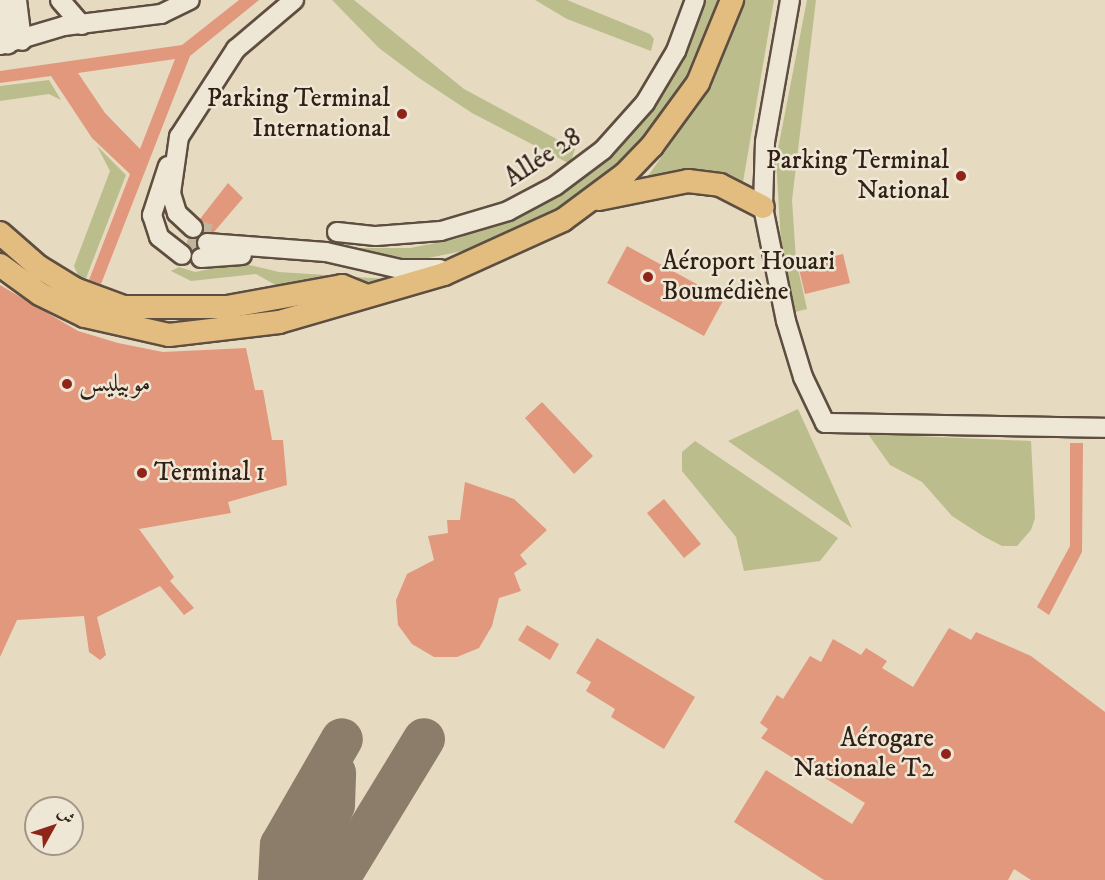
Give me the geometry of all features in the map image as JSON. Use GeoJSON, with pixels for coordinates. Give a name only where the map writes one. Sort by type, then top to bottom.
{"type":"FeatureCollection","features":[{"type":"Feature","properties":{"kind":"main road"},"geometry":{"type":"LineString","coordinates":[[0,265],[40,294],[85,316],[169,335],[279,322],[474,262],[595,200],[646,153],[677,116],[715,48],[732,0]]}},
{"type":"Feature","properties":{"kind":"main road"},"geometry":{"type":"LineString","coordinates":[[595,200],[688,181],[720,185],[763,207]]}},
{"type":"Feature","properties":{"kind":"main road"},"geometry":{"type":"LineString","coordinates":[[0,233],[39,267],[75,289],[124,307],[227,307],[342,286],[364,295]]}},
{"type":"Feature","properties":{"kind":"street"},"geometry":{"type":"LineString","coordinates":[[9,0],[7,41],[55,28],[161,14],[190,0]]}},
{"type":"Feature","properties":{"kind":"street"},"geometry":{"type":"LineString","coordinates":[[60,0],[82,25]]}},
{"type":"Feature","properties":{"kind":"street"},"geometry":{"type":"LineString","coordinates":[[294,0],[236,49],[179,137],[152,215],[159,237],[197,244],[307,251],[400,269],[438,269],[474,262]]}},
{"type":"Feature","properties":{"kind":"street","name":"Allée 28"},"geometry":{"type":"LineString","coordinates":[[337,232],[376,236],[441,231],[508,211],[555,186],[603,150],[645,103],[676,51],[695,0]]}},
{"type":"Feature","properties":{"kind":"street"},"geometry":{"type":"LineString","coordinates":[[790,0],[765,142],[763,207],[794,349],[825,423],[1105,428]]}},
{"type":"Feature","properties":{"kind":"street"},"geometry":{"type":"LineString","coordinates":[[179,137],[171,193],[177,213],[197,244]]}},
{"type":"Feature","properties":{"kind":"street"},"geometry":{"type":"LineString","coordinates":[[197,244],[307,251]]}},
{"type":"Feature","properties":{"kind":"green space"},"geometry":{"type":"Polygon","coordinates":[[[332,0],[354,0],[464,89],[575,149],[570,164],[472,113],[419,78],[379,48],[332,0]]]}},
{"type":"Feature","properties":{"kind":"green space"},"geometry":{"type":"Polygon","coordinates":[[[535,0],[567,0],[650,34],[654,39],[651,51],[567,19],[535,0]]]}},
{"type":"Feature","properties":{"kind":"green space"},"geometry":{"type":"Polygon","coordinates":[[[700,0],[720,0],[703,49],[677,97],[629,156],[567,206],[491,245],[419,260],[394,262],[315,248],[410,248],[456,239],[502,221],[623,133],[700,0]]]}},
{"type":"Feature","properties":{"kind":"green space"},"geometry":{"type":"Polygon","coordinates":[[[743,0],[774,0],[741,194],[687,176],[648,176],[709,89],[743,0]]]}},
{"type":"Feature","properties":{"kind":"green space"},"geometry":{"type":"Polygon","coordinates":[[[807,0],[816,0],[792,200],[796,260],[807,309],[795,312],[781,243],[776,159],[807,0]]]}},
{"type":"Feature","properties":{"kind":"green space"},"geometry":{"type":"Polygon","coordinates":[[[49,80],[61,100],[49,94],[0,101],[0,86],[49,80]]]}},
{"type":"Feature","properties":{"kind":"green space"},"geometry":{"type":"Polygon","coordinates":[[[97,146],[126,175],[83,286],[74,266],[110,171],[97,146]]]}},
{"type":"Feature","properties":{"kind":"green space"},"geometry":{"type":"Polygon","coordinates":[[[241,263],[279,272],[402,280],[279,287],[256,274],[191,281],[171,271],[179,267],[195,272],[241,263]]]}},
{"type":"Feature","properties":{"kind":"green space"},"geometry":{"type":"Polygon","coordinates":[[[798,409],[852,528],[728,441],[798,409]]]}},
{"type":"Feature","properties":{"kind":"green space"},"geometry":{"type":"Polygon","coordinates":[[[868,434],[1031,441],[1035,518],[1031,530],[1017,546],[1002,546],[983,536],[952,516],[922,482],[890,465],[868,434]]]}},
{"type":"Feature","properties":{"kind":"green space"},"geometry":{"type":"Polygon","coordinates":[[[695,441],[838,538],[820,561],[744,571],[736,537],[682,471],[682,452],[695,441]]]}},
{"type":"Feature","properties":{"kind":"building"},"geometry":{"type":"Polygon","coordinates":[[[239,0],[259,0],[190,56],[101,284],[89,280],[130,174],[92,138],[51,76],[0,83],[0,71],[182,45],[239,0]],[[175,59],[78,73],[105,113],[140,149],[175,59]]]}},
{"type":"Feature","properties":{"kind":"building"},"geometry":{"type":"Polygon","coordinates":[[[228,183],[243,198],[214,232],[203,233],[200,219],[228,183]]]}},
{"type":"Feature","properties":{"kind":"building"},"geometry":{"type":"Polygon","coordinates":[[[627,246],[724,299],[704,336],[607,283],[627,246]]]}},
{"type":"Feature","properties":{"kind":"building"},"geometry":{"type":"Polygon","coordinates":[[[843,254],[850,283],[805,294],[798,265],[843,254]]]}},
{"type":"Feature","properties":{"kind":"building","name":"Terminal 1"},"geometry":{"type":"Polygon","coordinates":[[[0,285],[78,331],[118,343],[163,352],[246,348],[255,390],[263,390],[272,440],[283,440],[287,485],[228,502],[231,513],[139,529],[174,577],[170,581],[194,608],[184,615],[160,586],[97,617],[106,655],[100,660],[89,652],[84,616],[17,620],[0,657],[0,285]]]}},
{"type":"Feature","properties":{"kind":"building"},"geometry":{"type":"Polygon","coordinates":[[[542,402],[593,456],[574,474],[525,418],[542,402]]]}},
{"type":"Feature","properties":{"kind":"building"},"geometry":{"type":"Polygon","coordinates":[[[1070,443],[1083,443],[1082,552],[1049,615],[1037,607],[1070,546],[1070,443]]]}},
{"type":"Feature","properties":{"kind":"building"},"geometry":{"type":"Polygon","coordinates":[[[465,482],[514,499],[547,530],[520,555],[527,564],[514,573],[521,591],[499,598],[492,626],[479,648],[457,657],[434,657],[412,644],[398,625],[396,600],[407,574],[434,560],[428,536],[448,533],[447,520],[460,520],[465,482]]]}},
{"type":"Feature","properties":{"kind":"building"},"geometry":{"type":"Polygon","coordinates":[[[664,499],[701,544],[684,558],[647,513],[664,499]]]}},
{"type":"Feature","properties":{"kind":"building"},"geometry":{"type":"Polygon","coordinates":[[[527,625],[559,644],[550,660],[518,640],[527,625]]]}},
{"type":"Feature","properties":{"kind":"building","name":"Aérogare Nationale T2"},"geometry":{"type":"Polygon","coordinates":[[[949,628],[971,640],[976,632],[1031,656],[1105,712],[1105,880],[1031,880],[1014,869],[1008,880],[824,880],[734,822],[766,770],[852,824],[865,803],[761,738],[768,729],[760,723],[777,695],[783,699],[810,656],[821,662],[833,639],[861,655],[866,648],[887,661],[882,668],[913,687],[949,628]]]}},
{"type":"Feature","properties":{"kind":"building"},"geometry":{"type":"Polygon","coordinates":[[[597,638],[695,697],[664,749],[611,717],[615,709],[586,691],[591,682],[576,673],[597,638]]]}},
{"type":"Feature","properties":{"kind":"taxiway"},"geometry":{"type":"LineString","coordinates":[[279,880],[281,845],[342,739]]}},
{"type":"Feature","properties":{"kind":"taxiway"},"geometry":{"type":"LineString","coordinates":[[338,880],[424,739]]}},
{"type":"Feature","properties":{"kind":"taxiway"},"geometry":{"type":"LineString","coordinates":[[300,880],[334,805],[335,773]]}},
{"type":"Feature","properties":{"kind":"tunnel"},"geometry":{"type":"LineString","coordinates":[[193,228],[213,234]]}},
{"type":"Feature","properties":{"kind":"tunnel"},"geometry":{"type":"LineString","coordinates":[[186,246],[204,250]]}},
{"type":"Feature","properties":{"kind":"place","name":"Parking Terminal International"},"geometry":{"type":"Point","coordinates":[402,114]}},
{"type":"Feature","properties":{"kind":"place","name":"Parking Terminal National"},"geometry":{"type":"Point","coordinates":[961,176]}},
{"type":"Feature","properties":{"kind":"place","name":"Aéroport Houari Boumédiène"},"geometry":{"type":"Point","coordinates":[648,277]}},
{"type":"Feature","properties":{"kind":"place","name":"موبيليس"},"geometry":{"type":"Point","coordinates":[67,384]}},
{"type":"Feature","properties":{"kind":"place","name":"Terminal 1"},"geometry":{"type":"Point","coordinates":[142,473]}},
{"type":"Feature","properties":{"kind":"place","name":"Aérogare Nationale T2"},"geometry":{"type":"Point","coordinates":[946,754]}}]}
